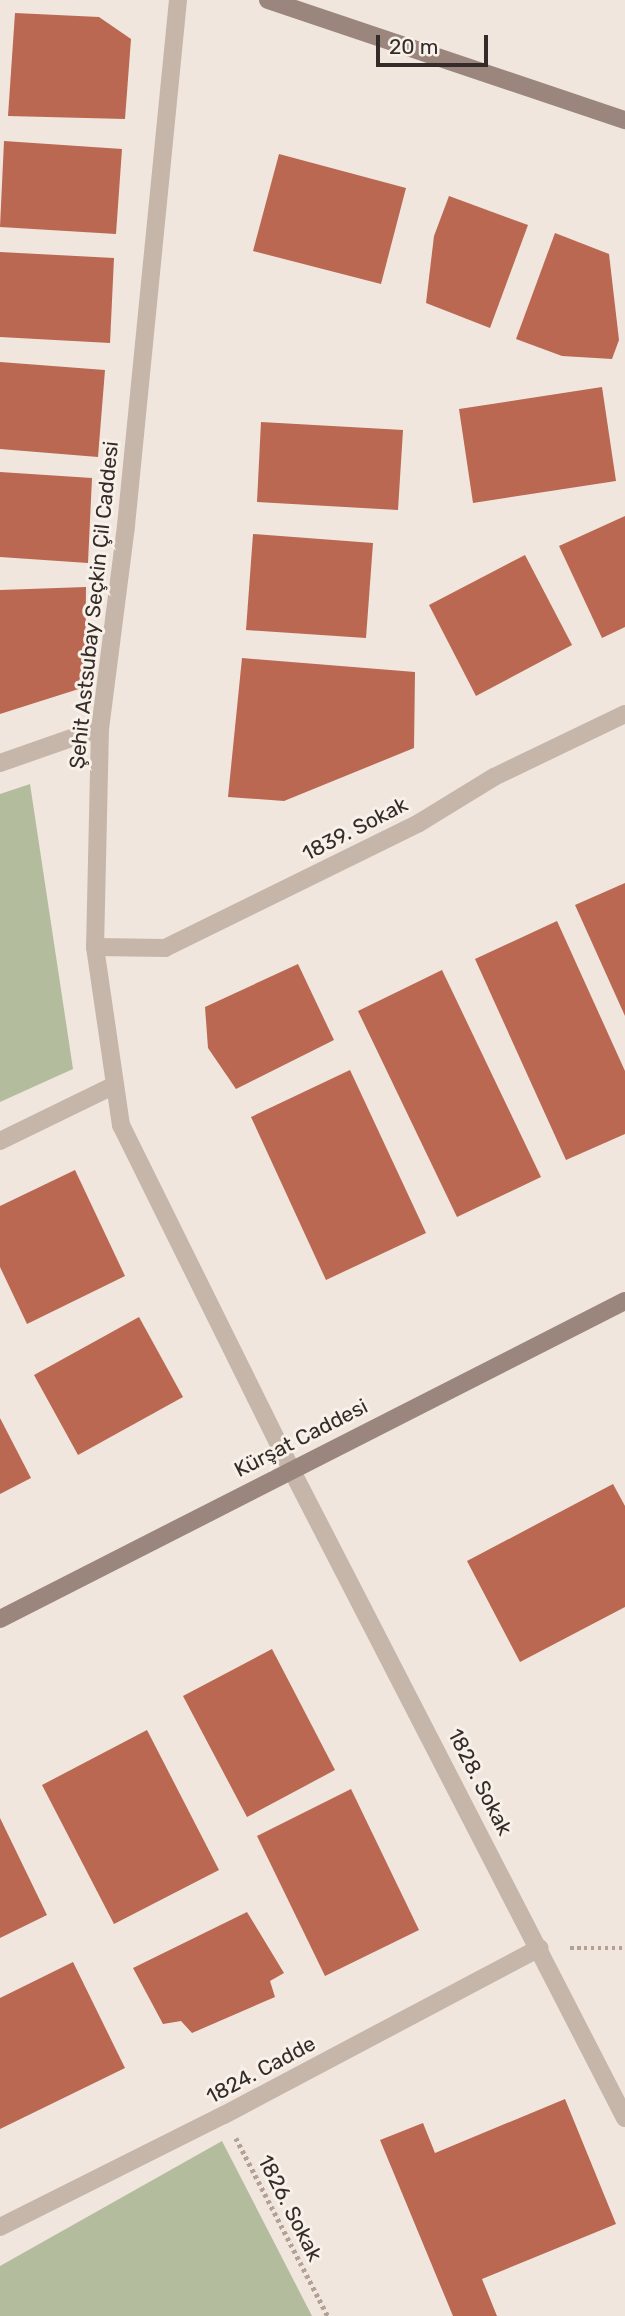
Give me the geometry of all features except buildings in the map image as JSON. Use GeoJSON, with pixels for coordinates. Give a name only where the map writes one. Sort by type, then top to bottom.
{"type":"FeatureCollection","features":[{"type":"Feature","properties":{"kind":"street","name":"Şehit Astsubay Seçkin Çil Caddesi"},"geometry":{"type":"LineString","coordinates":[[178,0],[126,526],[100,729],[95,947],[121,1125],[291,1469]]}},
{"type":"Feature","properties":{"kind":"street"},"geometry":{"type":"LineString","coordinates":[[268,0],[625,120]]}},
{"type":"Feature","properties":{"kind":"street","name":"1839. Sokak"},"geometry":{"type":"LineString","coordinates":[[95,947],[165,948],[419,823],[494,777],[625,714]]}},
{"type":"Feature","properties":{"kind":"street"},"geometry":{"type":"LineString","coordinates":[[0,764],[100,729]]}},
{"type":"Feature","properties":{"kind":"street"},"geometry":{"type":"LineString","coordinates":[[0,1140],[116,1085]]}},
{"type":"Feature","properties":{"kind":"street","name":"Kürşat Caddesi"},"geometry":{"type":"LineString","coordinates":[[0,1619],[625,1301]]}},
{"type":"Feature","properties":{"kind":"street","name":"1828. Sokak"},"geometry":{"type":"LineString","coordinates":[[291,1469],[540,1948],[625,2118]]}},
{"type":"Feature","properties":{"kind":"street","name":"1824. Cadde"},"geometry":{"type":"LineString","coordinates":[[0,2227],[224,2115],[540,1948]]}},
{"type":"Feature","properties":{"kind":"path"},"geometry":{"type":"LineString","coordinates":[[540,1948],[625,1948]]}},
{"type":"Feature","properties":{"kind":"path","name":"1826. Sokak"},"geometry":{"type":"LineString","coordinates":[[224,2115],[328,2316]]}},
{"type":"Feature","properties":{"kind":"green space"},"geometry":{"type":"Polygon","coordinates":[[[30,784],[73,1069],[0,1102],[0,794],[30,784]]]}},
{"type":"Feature","properties":{"kind":"green space"},"geometry":{"type":"Polygon","coordinates":[[[222,2141],[312,2316],[0,2316],[0,2266],[222,2141]]]}}]}
